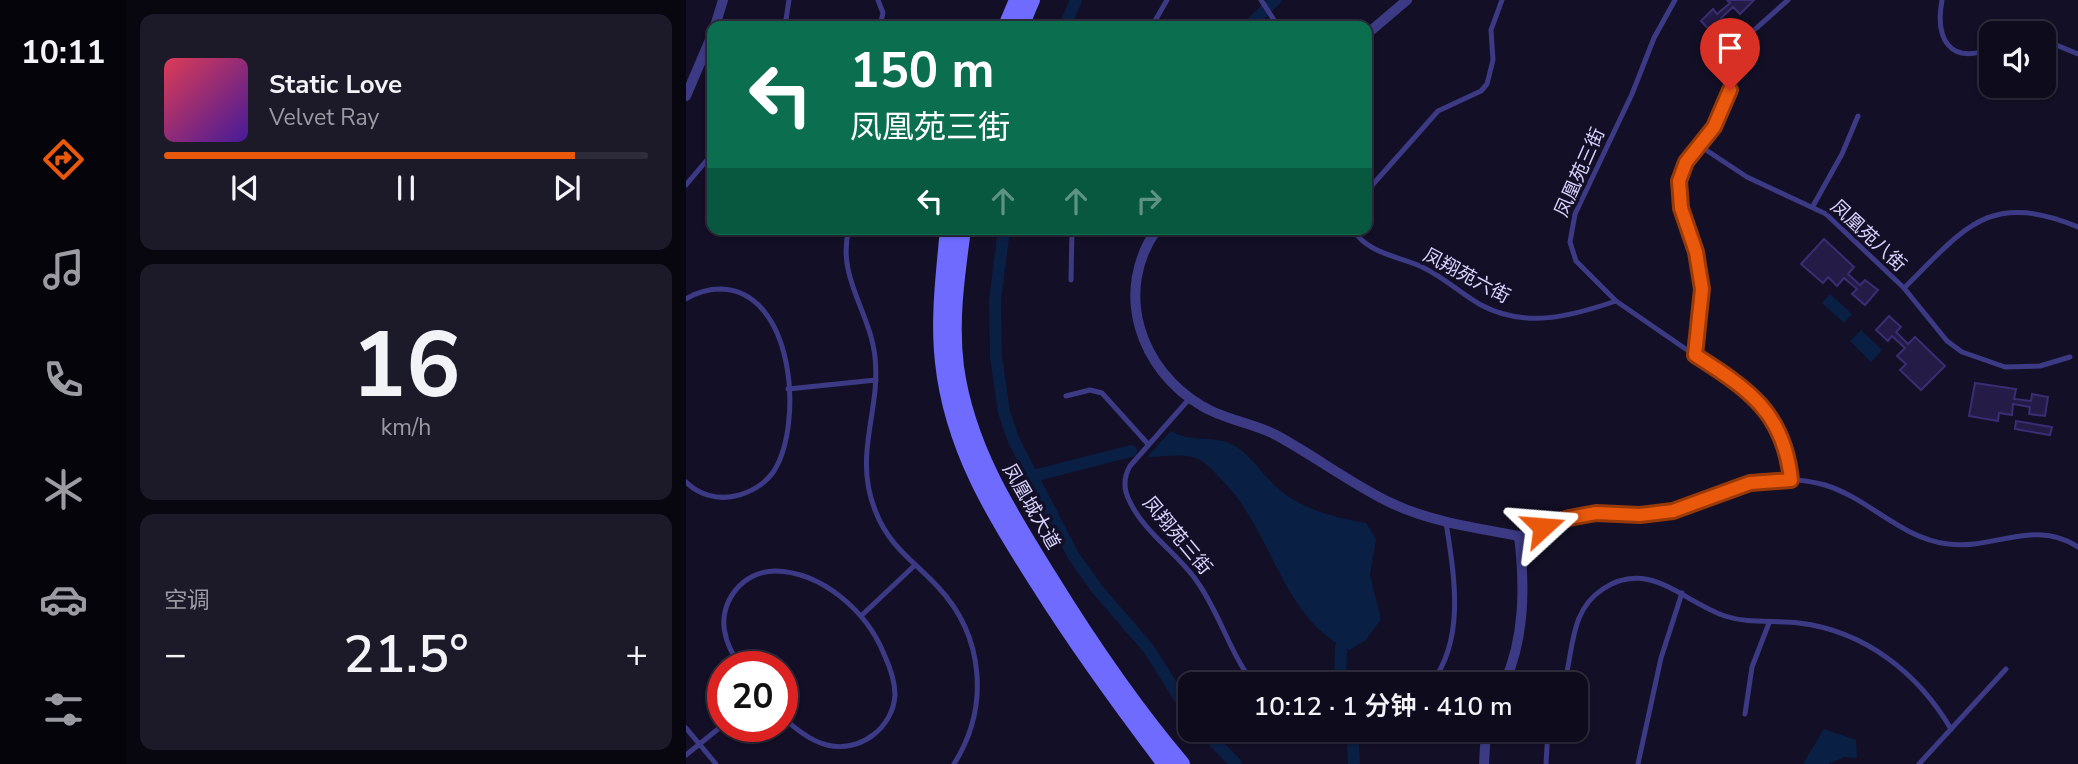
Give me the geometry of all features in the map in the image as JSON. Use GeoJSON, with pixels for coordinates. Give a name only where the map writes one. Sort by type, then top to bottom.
{"type":"FeatureCollection","features":[{"type":"Feature","properties":{"kind":"main road"},"geometry":{"type":"LineString","coordinates":[[1008,21],[1017,0]]}},
{"type":"Feature","properties":{"kind":"main road"},"geometry":{"type":"LineString","coordinates":[[1023,21],[1032,0]]}},
{"type":"Feature","properties":{"kind":"main road","name":"凤凰城大道"},"geometry":{"type":"LineString","coordinates":[[948,235],[941,323],[943,363],[956,430],[969,465],[1002,528],[1066,628],[1165,764]]}},
{"type":"Feature","properties":{"kind":"main road","name":"凤凰城大道"},"geometry":{"type":"LineString","coordinates":[[963,235],[954,339],[961,390],[980,454],[993,484],[1069,609],[1131,699],[1182,764]]}},
{"type":"Feature","properties":{"kind":"street"},"geometry":{"type":"LineString","coordinates":[[717,21],[723,0]]}},
{"type":"Feature","properties":{"kind":"street"},"geometry":{"type":"LineString","coordinates":[[1372,30],[1407,0]]}},
{"type":"Feature","properties":{"kind":"street"},"geometry":{"type":"LineString","coordinates":[[686,96],[707,47]]}},
{"type":"Feature","properties":{"kind":"street"},"geometry":{"type":"LineString","coordinates":[[1154,235],[1141,259],[1136,282],[1138,327],[1157,368],[1190,398],[1204,408],[1274,434],[1393,504],[1446,522],[1520,536],[1522,605],[1517,642],[1508,672]]}},
{"type":"Feature","properties":{"kind":"street"},"geometry":{"type":"LineString","coordinates":[[1483,764],[1485,742]]}},
{"type":"Feature","properties":{"kind":"lane"},"geometry":{"type":"LineString","coordinates":[[786,21],[789,0]]}},
{"type":"Feature","properties":{"kind":"lane"},"geometry":{"type":"LineString","coordinates":[[877,0],[883,13],[881,21]]}},
{"type":"Feature","properties":{"kind":"lane"},"geometry":{"type":"LineString","coordinates":[[1155,21],[1167,0]]}},
{"type":"Feature","properties":{"kind":"lane"},"geometry":{"type":"LineString","coordinates":[[1372,185],[1438,111],[1482,91],[1487,84],[1493,60],[1491,30],[1502,0]]}},
{"type":"Feature","properties":{"kind":"lane","name":"凤凰苑三街"},"geometry":{"type":"LineString","coordinates":[[1675,0],[1654,38],[1570,230],[1570,242],[1576,261],[1616,300],[1745,388],[1769,414],[1787,452],[1791,480]]}},
{"type":"Feature","properties":{"kind":"lane"},"geometry":{"type":"LineString","coordinates":[[1695,355],[1702,289],[1696,252],[1681,208],[1679,181],[1686,162],[1700,146],[1725,107],[1734,61],[1743,40],[1788,0]]}},
{"type":"Feature","properties":{"kind":"lane"},"geometry":{"type":"LineString","coordinates":[[1942,0],[1939,25],[1944,41],[1964,54],[1979,51]]}},
{"type":"Feature","properties":{"kind":"lane"},"geometry":{"type":"LineString","coordinates":[[1264,6],[1274,21]]}},
{"type":"Feature","properties":{"kind":"lane"},"geometry":{"type":"LineString","coordinates":[[2056,45],[2078,54]]}},
{"type":"Feature","properties":{"kind":"lane","name":"凤凰苑八街"},"geometry":{"type":"LineString","coordinates":[[1813,206],[1842,154],[1858,116]]}},
{"type":"Feature","properties":{"kind":"lane","name":"凤凰苑八街"},"geometry":{"type":"LineString","coordinates":[[1700,146],[1747,177],[1826,214],[1904,288],[1947,341],[1990,364],[2006,367],[2040,366],[2070,357]]}},
{"type":"Feature","properties":{"kind":"lane"},"geometry":{"type":"LineString","coordinates":[[686,185],[707,159]]}},
{"type":"Feature","properties":{"kind":"lane","name":"凤凰苑八街"},"geometry":{"type":"LineString","coordinates":[[1904,288],[1964,231],[1995,215],[2025,211],[2053,217],[2078,227]]}},
{"type":"Feature","properties":{"kind":"lane"},"geometry":{"type":"LineString","coordinates":[[848,235],[845,264],[850,286],[871,335],[876,380],[865,446],[868,488],[884,529],[914,566],[937,586],[956,610],[969,637],[977,666],[978,697],[974,724],[954,764]]}},
{"type":"Feature","properties":{"kind":"lane"},"geometry":{"type":"LineString","coordinates":[[1071,280],[1072,235]]}},
{"type":"Feature","properties":{"kind":"lane","name":"凤翔苑六街"},"geometry":{"type":"LineString","coordinates":[[1360,235],[1375,249],[1420,266],[1481,305],[1516,317],[1562,318],[1616,300]]}},
{"type":"Feature","properties":{"kind":"lane"},"geometry":{"type":"LineString","coordinates":[[686,299],[711,289],[730,289],[748,295],[763,307],[777,331],[788,389],[788,421],[781,454],[774,471],[761,485],[745,494],[727,498],[708,496],[686,482]]}},
{"type":"Feature","properties":{"kind":"lane"},"geometry":{"type":"LineString","coordinates":[[788,389],[876,380]]}},
{"type":"Feature","properties":{"kind":"lane"},"geometry":{"type":"LineString","coordinates":[[1066,396],[1090,390],[1102,393],[1147,444]]}},
{"type":"Feature","properties":{"kind":"lane","name":"凤翔苑三街"},"geometry":{"type":"LineString","coordinates":[[1190,398],[1147,444],[1125,474],[1125,491],[1129,500],[1196,580],[1212,604],[1245,672]]}},
{"type":"Feature","properties":{"kind":"lane"},"geometry":{"type":"LineString","coordinates":[[1520,536],[1582,515],[1665,512],[1750,483],[1791,480],[1822,484],[1845,492],[1906,532],[1930,542],[1955,545],[2034,533],[2062,538],[2078,547]]}},
{"type":"Feature","properties":{"kind":"lane"},"geometry":{"type":"LineString","coordinates":[[1437,672],[1447,654],[1453,624],[1455,585],[1446,522]]}},
{"type":"Feature","properties":{"kind":"lane"},"geometry":{"type":"LineString","coordinates":[[861,616],[914,566]]}},
{"type":"Feature","properties":{"kind":"lane"},"geometry":{"type":"LineString","coordinates":[[733,651],[724,633],[724,618],[734,591],[758,573],[788,572],[808,579],[845,600],[861,616],[879,641],[895,686],[894,704],[888,720],[877,734],[861,743],[844,747],[827,745],[798,729]]}},
{"type":"Feature","properties":{"kind":"lane"},"geometry":{"type":"LineString","coordinates":[[1566,672],[1574,628],[1590,598],[1619,581],[1635,578],[1668,584],[1723,615],[1821,628],[1872,648],[1917,682],[1951,729]]}},
{"type":"Feature","properties":{"kind":"lane"},"geometry":{"type":"LineString","coordinates":[[1638,764],[1661,658],[1682,593]]}},
{"type":"Feature","properties":{"kind":"lane"},"geometry":{"type":"LineString","coordinates":[[1745,714],[1752,667],[1769,623]]}},
{"type":"Feature","properties":{"kind":"lane"},"geometry":{"type":"LineString","coordinates":[[1919,764],[2006,669]]}},
{"type":"Feature","properties":{"kind":"lane"},"geometry":{"type":"LineString","coordinates":[[686,728],[716,764]]}},
{"type":"Feature","properties":{"kind":"lane"},"geometry":{"type":"LineString","coordinates":[[686,755],[707,738]]}},
{"type":"Feature","properties":{"kind":"lane"},"geometry":{"type":"LineString","coordinates":[[1546,764],[1547,742]]}},
{"type":"Feature","properties":{"kind":"water"},"geometry":{"type":"Polygon","coordinates":[[[1830,294],[1852,314],[1844,323],[1822,303],[1830,294]]]}},
{"type":"Feature","properties":{"kind":"water"},"geometry":{"type":"Polygon","coordinates":[[[1861,330],[1882,350],[1871,362],[1850,341],[1861,330]]]}},
{"type":"Feature","properties":{"kind":"water"},"geometry":{"type":"Polygon","coordinates":[[[1171,431],[1187,437],[1218,440],[1233,445],[1244,452],[1272,483],[1292,499],[1327,514],[1366,523],[1376,539],[1370,575],[1381,619],[1366,640],[1349,650],[1326,635],[1307,617],[1238,499],[1205,463],[1188,456],[1147,457],[1171,431]]]}},
{"type":"Feature","properties":{"kind":"water"},"geometry":{"type":"Polygon","coordinates":[[[1824,729],[1856,740],[1857,758],[1844,757],[1828,764],[1803,764],[1824,729]]]}},
{"type":"Feature","properties":{"kind":"building"},"geometry":{"type":"Polygon","coordinates":[[[1727,0],[1754,0],[1740,14],[1733,7],[1721,18],[1726,23],[1714,35],[1701,21],[1713,9],[1717,14],[1730,3],[1727,0]]]}},
{"type":"Feature","properties":{"kind":"building"},"geometry":{"type":"Polygon","coordinates":[[[1824,239],[1854,267],[1848,274],[1860,285],[1865,280],[1878,290],[1865,305],[1852,294],[1857,289],[1844,278],[1837,286],[1828,277],[1823,283],[1801,264],[1824,239]]]}},
{"type":"Feature","properties":{"kind":"building"},"geometry":{"type":"Polygon","coordinates":[[[1889,316],[1901,327],[1896,332],[1908,344],[1915,337],[1945,366],[1921,390],[1900,370],[1906,364],[1897,356],[1905,348],[1892,336],[1888,341],[1876,330],[1889,316]]]}},
{"type":"Feature","properties":{"kind":"building"},"geometry":{"type":"Polygon","coordinates":[[[1975,383],[2016,389],[2014,399],[2031,401],[2032,394],[2048,397],[2045,416],[2029,414],[2030,407],[2013,404],[2012,415],[1999,413],[1998,421],[1969,416],[1975,383]]]}},
{"type":"Feature","properties":{"kind":"building"},"geometry":{"type":"Polygon","coordinates":[[[2016,421],[2052,427],[2050,435],[2015,429],[2016,421]]]}},
{"type":"Feature","properties":{"kind":"waterway"},"geometry":{"type":"LineString","coordinates":[[1067,21],[1076,0]]}},
{"type":"Feature","properties":{"kind":"waterway"},"geometry":{"type":"LineString","coordinates":[[1254,21],[1275,0]]}},
{"type":"Feature","properties":{"kind":"waterway"},"geometry":{"type":"LineString","coordinates":[[1003,235],[995,301],[996,357],[1004,412],[1014,441],[1073,555],[1097,589],[1148,648],[1178,695]]}},
{"type":"Feature","properties":{"kind":"waterway"},"geometry":{"type":"LineString","coordinates":[[1033,476],[1131,451]]}},
{"type":"Feature","properties":{"kind":"waterway"},"geometry":{"type":"LineString","coordinates":[[1340,672],[1341,647]]}},
{"type":"Feature","properties":{"kind":"waterway"},"geometry":{"type":"LineString","coordinates":[[1215,742],[1236,764]]}},
{"type":"Feature","properties":{"kind":"waterway"},"geometry":{"type":"LineString","coordinates":[[1353,745],[1354,764]]}},
{"type":"Feature","properties":{"kind":"route"},"geometry":{"type":"LineString","coordinates":[[1543,527],[1596,513],[1640,515],[1673,511],[1750,483],[1791,480],[1787,452],[1769,414],[1745,388],[1695,355],[1702,310],[1702,289],[1696,252],[1681,208],[1679,181],[1686,162],[1714,127],[1725,107],[1730,90]]}}]}
